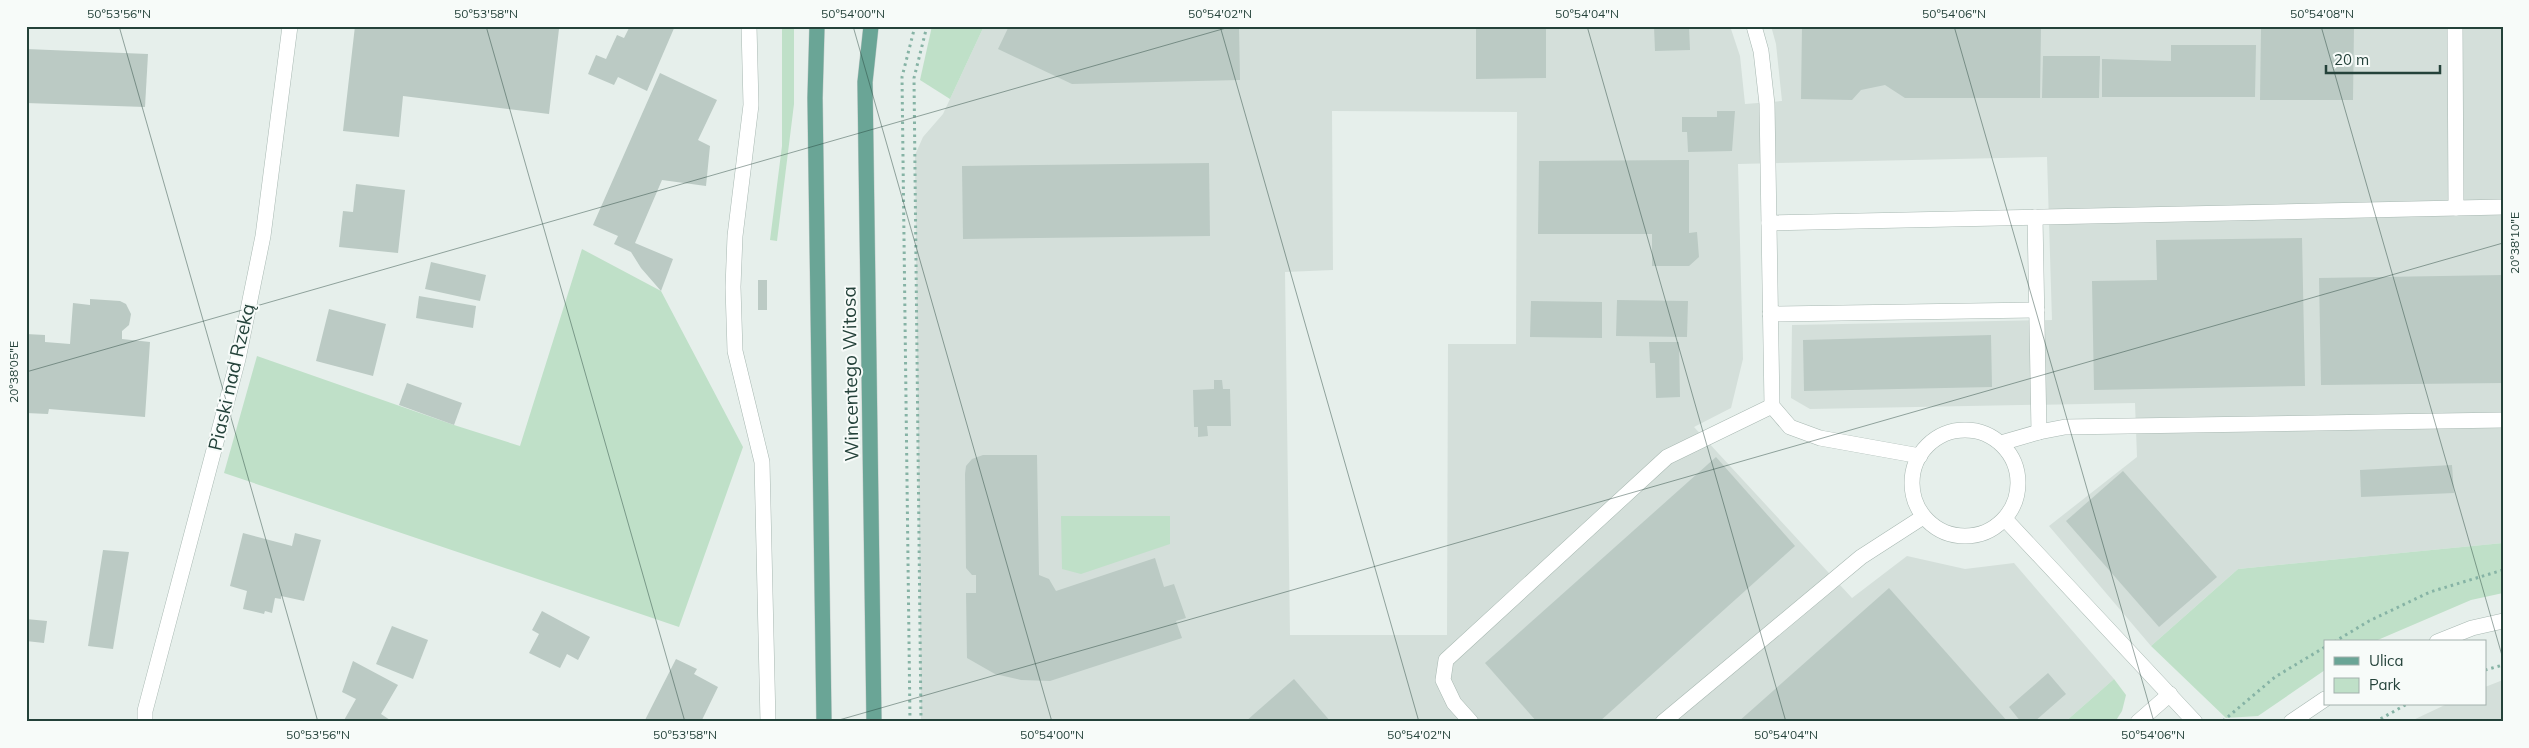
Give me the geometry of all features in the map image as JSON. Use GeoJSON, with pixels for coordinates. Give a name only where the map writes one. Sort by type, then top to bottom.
{"type":"FeatureCollection","features":[{"type":"Feature","properties":{"kind":"main road","name":"Wincentego Witosa"},"geometry":{"type":"LineString","coordinates":[[817,26],[816,147],[824,722]]}},
{"type":"Feature","properties":{"kind":"main road","name":"Wincentego Witosa"},"geometry":{"type":"LineString","coordinates":[[871,26],[865,82],[874,722]]}},
{"type":"Feature","properties":{"kind":"street","name":"Piaski nad Rzeką"},"geometry":{"type":"LineString","coordinates":[[144,722],[145,711],[238,359],[262,236],[290,26]]}},
{"type":"Feature","properties":{"kind":"street"},"geometry":{"type":"LineString","coordinates":[[749,26],[751,106],[735,236],[734,333],[735,351],[762,462],[768,722]]}},
{"type":"Feature","properties":{"kind":"street"},"geometry":{"type":"LineString","coordinates":[[1754,26],[1761,51],[1767,104],[1772,406],[1790,427],[1820,438],[1920,456]]}},
{"type":"Feature","properties":{"kind":"street"},"geometry":{"type":"LineString","coordinates":[[2455,26],[2456,208]]}},
{"type":"Feature","properties":{"kind":"street"},"geometry":{"type":"LineString","coordinates":[[1769,223],[2503,207]]}},
{"type":"Feature","properties":{"kind":"street"},"geometry":{"type":"LineString","coordinates":[[2035,217],[2039,432]]}},
{"type":"Feature","properties":{"kind":"street"},"geometry":{"type":"LineString","coordinates":[[1770,314],[2037,310]]}},
{"type":"Feature","properties":{"kind":"street"},"geometry":{"type":"LineString","coordinates":[[1471,722],[1454,703],[1444,680],[1446,660],[1667,457],[1772,406]]}},
{"type":"Feature","properties":{"kind":"street"},"geometry":{"type":"LineString","coordinates":[[2001,443],[2065,427],[2503,420]]}},
{"type":"Feature","properties":{"kind":"street"},"geometry":{"type":"LineString","coordinates":[[1970,430],[1987,434],[2001,443],[2012,456],[2018,472],[2014,505],[2005,519],[1991,531],[1973,536],[1954,536],[1937,529],[1923,517],[1915,501],[1912,482],[1915,464],[1938,437],[1953,431],[1970,430]]}},
{"type":"Feature","properties":{"kind":"street"},"geometry":{"type":"LineString","coordinates":[[1663,722],[1854,562],[1923,517]]}},
{"type":"Feature","properties":{"kind":"street"},"geometry":{"type":"LineString","coordinates":[[2005,519],[2195,722]]}},
{"type":"Feature","properties":{"kind":"street"},"geometry":{"type":"LineString","coordinates":[[2443,640],[2472,628],[2503,620]]}},
{"type":"Feature","properties":{"kind":"street"},"geometry":{"type":"LineString","coordinates":[[2138,722],[2170,694]]}},
{"type":"Feature","properties":{"kind":"street"},"geometry":{"type":"LineString","coordinates":[[2291,722],[2324,700]]}},
{"type":"Feature","properties":{"kind":"path"},"geometry":{"type":"LineString","coordinates":[[910,722],[902,77],[915,26]]}},
{"type":"Feature","properties":{"kind":"path"},"geometry":{"type":"LineString","coordinates":[[921,722],[914,78],[927,26]]}},
{"type":"Feature","properties":{"kind":"path"},"geometry":{"type":"LineString","coordinates":[[2337,640],[2369,620],[2430,592],[2503,570]]}},
{"type":"Feature","properties":{"kind":"path"},"geometry":{"type":"LineString","coordinates":[[2222,722],[2275,677],[2324,648]]}},
{"type":"Feature","properties":{"kind":"path"},"geometry":{"type":"LineString","coordinates":[[2486,670],[2503,665]]}},
{"type":"Feature","properties":{"kind":"path"},"geometry":{"type":"LineString","coordinates":[[2376,722],[2404,706]]}},
{"type":"Feature","properties":{"kind":"shaded area"},"geometry":{"type":"Polygon","coordinates":[[[984,26],[1730,26],[1740,56],[1745,104],[1782,101],[1776,44],[1771,26],[2503,26],[2503,543],[2238,569],[2151,646],[2049,526],[2137,457],[2135,403],[1810,409],[1791,398],[1792,325],[2052,320],[2047,157],[1738,164],[1743,359],[1731,408],[1694,427],[1852,598],[1907,556],[1965,569],[2014,563],[2114,679],[2065,722],[921,722],[915,155],[923,137],[943,114],[984,26]],[[1332,111],[1333,270],[1285,272],[1290,635],[1447,635],[1448,344],[1516,344],[1517,112],[1332,111]]]}},
{"type":"Feature","properties":{"kind":"shaded area"},"geometry":{"type":"Polygon","coordinates":[[[2503,680],[2503,722],[2409,722],[2443,706],[2486,706],[2486,687],[2503,680]]]}},
{"type":"Feature","properties":{"kind":"green space"},"geometry":{"type":"Polygon","coordinates":[[[782,26],[794,26],[794,104],[777,241],[770,240],[782,146],[782,26]]]}},
{"type":"Feature","properties":{"kind":"green space"},"geometry":{"type":"Polygon","coordinates":[[[932,26],[984,26],[950,99],[920,80],[932,26]]]}},
{"type":"Feature","properties":{"kind":"green space"},"geometry":{"type":"Polygon","coordinates":[[[582,249],[661,291],[743,447],[679,627],[224,473],[257,356],[454,425],[520,446],[582,249]]]}},
{"type":"Feature","properties":{"kind":"green space"},"geometry":{"type":"Polygon","coordinates":[[[1061,516],[1170,516],[1170,544],[1081,574],[1062,569],[1061,516]]]}},
{"type":"Feature","properties":{"kind":"green space"},"geometry":{"type":"Polygon","coordinates":[[[2503,543],[2503,593],[2471,600],[2378,640],[2324,640],[2324,671],[2258,716],[2226,718],[2151,646],[2238,569],[2503,543]]]}},
{"type":"Feature","properties":{"kind":"green space"},"geometry":{"type":"Polygon","coordinates":[[[2114,679],[2126,695],[2122,711],[2115,722],[2065,722],[2114,679]]]}},
{"type":"Feature","properties":{"kind":"building"},"geometry":{"type":"Polygon","coordinates":[[[355,26],[536,26],[559,29],[549,114],[403,96],[399,137],[343,131],[355,26]]]}},
{"type":"Feature","properties":{"kind":"building"},"geometry":{"type":"Polygon","coordinates":[[[630,26],[654,26],[660,29],[661,26],[675,26],[647,91],[618,77],[614,85],[588,74],[596,55],[606,59],[617,35],[624,38],[630,26]]]}},
{"type":"Feature","properties":{"kind":"building"},"geometry":{"type":"Polygon","coordinates":[[[1009,26],[1239,26],[1240,80],[1072,84],[998,49],[1009,26]]]}},
{"type":"Feature","properties":{"kind":"building"},"geometry":{"type":"Polygon","coordinates":[[[1476,26],[1546,26],[1546,78],[1476,79],[1476,26]]]}},
{"type":"Feature","properties":{"kind":"building"},"geometry":{"type":"Polygon","coordinates":[[[1654,26],[1689,26],[1690,50],[1655,51],[1654,26]]]}},
{"type":"Feature","properties":{"kind":"building"},"geometry":{"type":"Polygon","coordinates":[[[1802,26],[2041,26],[2040,98],[1905,98],[1885,85],[1861,90],[1852,100],[1801,99],[1802,26]]]}},
{"type":"Feature","properties":{"kind":"building"},"geometry":{"type":"Polygon","coordinates":[[[2354,27],[2353,100],[2260,100],[2261,28],[2354,27]]]}},
{"type":"Feature","properties":{"kind":"building"},"geometry":{"type":"Polygon","coordinates":[[[2171,45],[2256,45],[2255,97],[2102,97],[2102,59],[2171,61],[2171,45]]]}},
{"type":"Feature","properties":{"kind":"building"},"geometry":{"type":"Polygon","coordinates":[[[26,49],[148,54],[145,107],[26,103],[26,49]]]}},
{"type":"Feature","properties":{"kind":"building"},"geometry":{"type":"Polygon","coordinates":[[[2043,56],[2100,56],[2099,98],[2042,98],[2043,56]]]}},
{"type":"Feature","properties":{"kind":"building"},"geometry":{"type":"Polygon","coordinates":[[[660,73],[717,100],[698,140],[710,146],[706,186],[662,180],[635,243],[673,259],[661,291],[641,268],[631,252],[614,244],[618,236],[593,225],[660,73]]]}},
{"type":"Feature","properties":{"kind":"building"},"geometry":{"type":"Polygon","coordinates":[[[1717,111],[1735,111],[1732,151],[1688,152],[1687,132],[1682,132],[1682,117],[1717,117],[1717,111]]]}},
{"type":"Feature","properties":{"kind":"building"},"geometry":{"type":"Polygon","coordinates":[[[1689,160],[1689,233],[1697,232],[1699,257],[1689,266],[1652,266],[1652,234],[1538,234],[1539,161],[1689,160]]]}},
{"type":"Feature","properties":{"kind":"building"},"geometry":{"type":"Polygon","coordinates":[[[1209,163],[1210,236],[963,239],[962,166],[1209,163]]]}},
{"type":"Feature","properties":{"kind":"building"},"geometry":{"type":"Polygon","coordinates":[[[356,184],[405,190],[398,253],[339,247],[343,211],[353,212],[356,184]]]}},
{"type":"Feature","properties":{"kind":"building"},"geometry":{"type":"Polygon","coordinates":[[[2302,238],[2305,386],[2094,390],[2092,281],[2157,280],[2156,240],[2302,238]]]}},
{"type":"Feature","properties":{"kind":"building"},"geometry":{"type":"Polygon","coordinates":[[[431,262],[486,275],[480,301],[425,289],[431,262]]]}},
{"type":"Feature","properties":{"kind":"building"},"geometry":{"type":"Polygon","coordinates":[[[2503,275],[2503,383],[2321,385],[2319,278],[2503,275]]]}},
{"type":"Feature","properties":{"kind":"building"},"geometry":{"type":"Polygon","coordinates":[[[758,280],[767,280],[767,310],[758,310],[758,280]]]}},
{"type":"Feature","properties":{"kind":"building"},"geometry":{"type":"Polygon","coordinates":[[[419,296],[476,306],[473,328],[416,318],[419,296]]]}},
{"type":"Feature","properties":{"kind":"building"},"geometry":{"type":"Polygon","coordinates":[[[90,299],[120,301],[126,304],[131,314],[129,325],[122,331],[122,339],[150,342],[145,417],[49,409],[48,414],[26,413],[26,334],[45,335],[45,342],[70,344],[73,303],[90,305],[90,299]]]}},
{"type":"Feature","properties":{"kind":"building"},"geometry":{"type":"Polygon","coordinates":[[[1617,300],[1688,301],[1687,337],[1616,336],[1617,300]]]}},
{"type":"Feature","properties":{"kind":"building"},"geometry":{"type":"Polygon","coordinates":[[[1531,301],[1602,302],[1602,338],[1530,337],[1531,301]]]}},
{"type":"Feature","properties":{"kind":"building"},"geometry":{"type":"Polygon","coordinates":[[[329,309],[386,324],[373,376],[316,361],[329,309]]]}},
{"type":"Feature","properties":{"kind":"building"},"geometry":{"type":"Polygon","coordinates":[[[1991,335],[1992,387],[1804,391],[1803,340],[1991,335]]]}},
{"type":"Feature","properties":{"kind":"building"},"geometry":{"type":"Polygon","coordinates":[[[1649,342],[1679,342],[1680,397],[1656,398],[1655,363],[1650,363],[1649,342]]]}},
{"type":"Feature","properties":{"kind":"building"},"geometry":{"type":"Polygon","coordinates":[[[1214,380],[1222,380],[1223,389],[1230,389],[1231,426],[1207,426],[1208,436],[1198,437],[1198,427],[1194,427],[1193,390],[1214,389],[1214,380]]]}},
{"type":"Feature","properties":{"kind":"building"},"geometry":{"type":"Polygon","coordinates":[[[407,383],[462,403],[454,425],[399,405],[407,383]]]}},
{"type":"Feature","properties":{"kind":"building"},"geometry":{"type":"Polygon","coordinates":[[[983,455],[1037,455],[1039,575],[1049,579],[1056,591],[1155,558],[1164,587],[1174,584],[1186,618],[1176,621],[1182,638],[1050,681],[1021,680],[995,674],[967,658],[966,593],[976,593],[976,575],[972,575],[966,568],[965,474],[966,466],[972,459],[983,455]]]}},
{"type":"Feature","properties":{"kind":"building"},"geometry":{"type":"Polygon","coordinates":[[[1716,457],[1795,546],[1599,722],[1537,722],[1485,663],[1716,457]]]}},
{"type":"Feature","properties":{"kind":"building"},"geometry":{"type":"Polygon","coordinates":[[[2452,465],[2454,493],[2361,497],[2360,470],[2452,465]]]}},
{"type":"Feature","properties":{"kind":"building"},"geometry":{"type":"Polygon","coordinates":[[[2123,471],[2217,577],[2159,627],[2066,521],[2123,471]]]}},
{"type":"Feature","properties":{"kind":"building"},"geometry":{"type":"Polygon","coordinates":[[[243,533],[292,546],[295,533],[321,540],[304,601],[281,596],[281,599],[275,598],[272,613],[265,611],[264,614],[243,609],[247,591],[230,586],[243,533]]]}},
{"type":"Feature","properties":{"kind":"building"},"geometry":{"type":"Polygon","coordinates":[[[103,550],[129,552],[113,649],[88,646],[103,550]]]}},
{"type":"Feature","properties":{"kind":"building"},"geometry":{"type":"Polygon","coordinates":[[[1889,588],[2008,722],[1738,722],[1889,588]]]}},
{"type":"Feature","properties":{"kind":"building"},"geometry":{"type":"Polygon","coordinates":[[[542,611],[590,637],[578,660],[567,654],[560,668],[529,653],[539,634],[532,630],[542,611]]]}},
{"type":"Feature","properties":{"kind":"building"},"geometry":{"type":"Polygon","coordinates":[[[26,619],[47,621],[44,643],[26,641],[26,619]]]}},
{"type":"Feature","properties":{"kind":"building"},"geometry":{"type":"Polygon","coordinates":[[[392,626],[428,640],[413,679],[376,664],[392,626]]]}},
{"type":"Feature","properties":{"kind":"building"},"geometry":{"type":"Polygon","coordinates":[[[676,659],[697,669],[694,674],[718,687],[701,722],[649,722],[645,720],[676,659]]]}},
{"type":"Feature","properties":{"kind":"building"},"geometry":{"type":"Polygon","coordinates":[[[353,661],[398,685],[381,714],[393,722],[343,722],[356,699],[342,692],[353,661]]]}},
{"type":"Feature","properties":{"kind":"building"},"geometry":{"type":"Polygon","coordinates":[[[2048,673],[2066,694],[2034,722],[2021,722],[2009,707],[2048,673]]]}},
{"type":"Feature","properties":{"kind":"building"},"geometry":{"type":"Polygon","coordinates":[[[1294,679],[1331,722],[1245,722],[1294,679]]]}}]}
